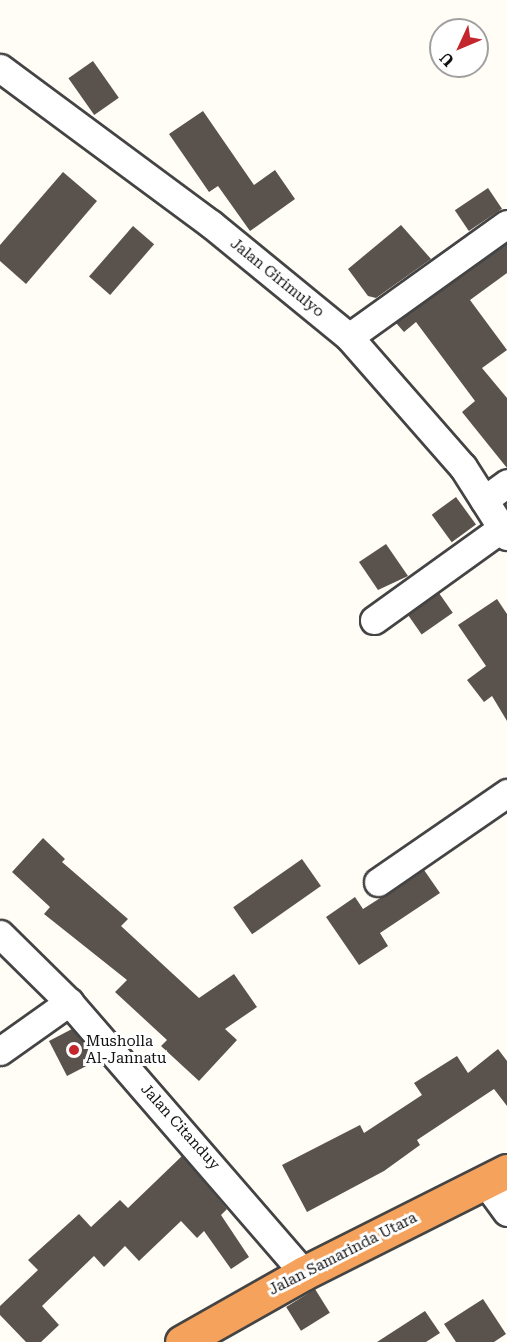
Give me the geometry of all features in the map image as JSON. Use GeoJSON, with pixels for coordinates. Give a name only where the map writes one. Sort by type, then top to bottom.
{"type":"FeatureCollection","features":[{"type":"Feature","properties":{"kind":"highway","name":"Jalan Samarinda Utara"},"geometry":{"type":"LineString","coordinates":[[182,1342],[304,1273],[496,1177]]}},
{"type":"Feature","properties":{"kind":"street","name":"Jalan Girimulyo"},"geometry":{"type":"LineString","coordinates":[[0,68],[211,224],[350,337],[463,467],[504,532]]}},
{"type":"Feature","properties":{"kind":"street"},"geometry":{"type":"LineString","coordinates":[[350,337],[507,224]]}},
{"type":"Feature","properties":{"kind":"street"},"geometry":{"type":"LineString","coordinates":[[484,500],[507,483]]}},
{"type":"Feature","properties":{"kind":"street"},"geometry":{"type":"LineString","coordinates":[[374,620],[504,532]]}},
{"type":"Feature","properties":{"kind":"street"},"geometry":{"type":"LineString","coordinates":[[378,882],[507,793]]}},
{"type":"Feature","properties":{"kind":"street","name":"Jalan Citanduy"},"geometry":{"type":"LineString","coordinates":[[0,934],[69,1002],[304,1273]]}},
{"type":"Feature","properties":{"kind":"street"},"geometry":{"type":"LineString","coordinates":[[0,1051],[69,1002]]}},
{"type":"Feature","properties":{"kind":"street"},"geometry":{"type":"LineString","coordinates":[[496,1177],[507,1212]]}},
{"type":"Feature","properties":{"kind":"building"},"geometry":{"type":"Polygon","coordinates":[[[93,61],[119,98],[94,115],[68,78],[93,61]]]}},
{"type":"Feature","properties":{"kind":"building"},"geometry":{"type":"Polygon","coordinates":[[[203,111],[254,185],[275,170],[295,199],[250,231],[218,186],[209,192],[169,134],[203,111]]]}},
{"type":"Feature","properties":{"kind":"building"},"geometry":{"type":"Polygon","coordinates":[[[63,172],[97,201],[26,284],[0,261],[0,245],[63,172]]]}},
{"type":"Feature","properties":{"kind":"building"},"geometry":{"type":"Polygon","coordinates":[[[488,188],[502,209],[469,231],[455,210],[488,188]]]}},
{"type":"Feature","properties":{"kind":"building"},"geometry":{"type":"Polygon","coordinates":[[[401,225],[431,259],[376,298],[368,296],[348,269],[401,225]]]}},
{"type":"Feature","properties":{"kind":"building"},"geometry":{"type":"Polygon","coordinates":[[[133,226],[154,244],[110,295],[89,277],[133,226]]]}},
{"type":"Feature","properties":{"kind":"building"},"geometry":{"type":"Polygon","coordinates":[[[507,243],[507,273],[470,300],[507,350],[482,368],[507,398],[507,468],[462,412],[475,401],[416,322],[404,332],[396,323],[507,243]]]}},
{"type":"Feature","properties":{"kind":"building"},"geometry":{"type":"Polygon","coordinates":[[[456,497],[476,525],[452,542],[432,515],[456,497]]]}},
{"type":"Feature","properties":{"kind":"building"},"geometry":{"type":"Polygon","coordinates":[[[386,544],[408,576],[378,590],[359,562],[386,544]]]}},
{"type":"Feature","properties":{"kind":"building"},"geometry":{"type":"Polygon","coordinates":[[[439,593],[453,613],[422,634],[408,615],[439,593]]]}},
{"type":"Feature","properties":{"kind":"building"},"geometry":{"type":"Polygon","coordinates":[[[497,599],[507,614],[507,721],[492,696],[484,702],[467,680],[486,666],[458,625],[497,599]]]}},
{"type":"Feature","properties":{"kind":"building"},"geometry":{"type":"Polygon","coordinates":[[[43,838],[65,859],[62,862],[128,919],[121,926],[199,998],[234,974],[257,1007],[225,1029],[237,1040],[199,1081],[161,1046],[167,1040],[115,992],[127,980],[44,914],[50,907],[12,872],[43,838]]]}},
{"type":"Feature","properties":{"kind":"building"},"geometry":{"type":"Polygon","coordinates":[[[302,859],[321,886],[252,934],[233,907],[302,859]]]}},
{"type":"Feature","properties":{"kind":"building"},"geometry":{"type":"Polygon","coordinates":[[[424,870],[440,893],[380,933],[388,946],[359,965],[326,917],[355,897],[363,909],[424,870]]]}},
{"type":"Feature","properties":{"kind":"building","name":"Musholla Al-Jannatu"},"geometry":{"type":"Polygon","coordinates":[[[72,1029],[98,1060],[67,1076],[49,1041],[72,1029]]]}},
{"type":"Feature","properties":{"kind":"building"},"geometry":{"type":"Polygon","coordinates":[[[498,1049],[507,1061],[507,1106],[494,1089],[417,1140],[420,1145],[384,1171],[307,1212],[282,1165],[360,1125],[364,1133],[422,1095],[414,1083],[457,1056],[468,1073],[498,1049]]]}},
{"type":"Feature","properties":{"kind":"building"},"geometry":{"type":"Polygon","coordinates":[[[182,1156],[227,1209],[221,1215],[249,1257],[231,1269],[204,1231],[197,1238],[181,1221],[139,1261],[125,1246],[104,1267],[94,1256],[42,1306],[59,1325],[41,1342],[26,1342],[0,1315],[0,1306],[38,1270],[28,1260],[79,1214],[91,1227],[120,1200],[128,1208],[182,1156]]]}},
{"type":"Feature","properties":{"kind":"building"},"geometry":{"type":"Polygon","coordinates":[[[315,1289],[330,1313],[301,1331],[286,1307],[315,1289]]]}},
{"type":"Feature","properties":{"kind":"building"},"geometry":{"type":"Polygon","coordinates":[[[483,1299],[506,1334],[494,1342],[456,1342],[444,1324],[483,1299]]]}},
{"type":"Feature","properties":{"kind":"building"},"geometry":{"type":"Polygon","coordinates":[[[425,1311],[440,1333],[426,1342],[377,1342],[425,1311]]]}},
{"type":"Feature","properties":{"kind":"place","name":"Musholla Al-Jannatu"},"geometry":{"type":"Point","coordinates":[74,1050]}}]}
